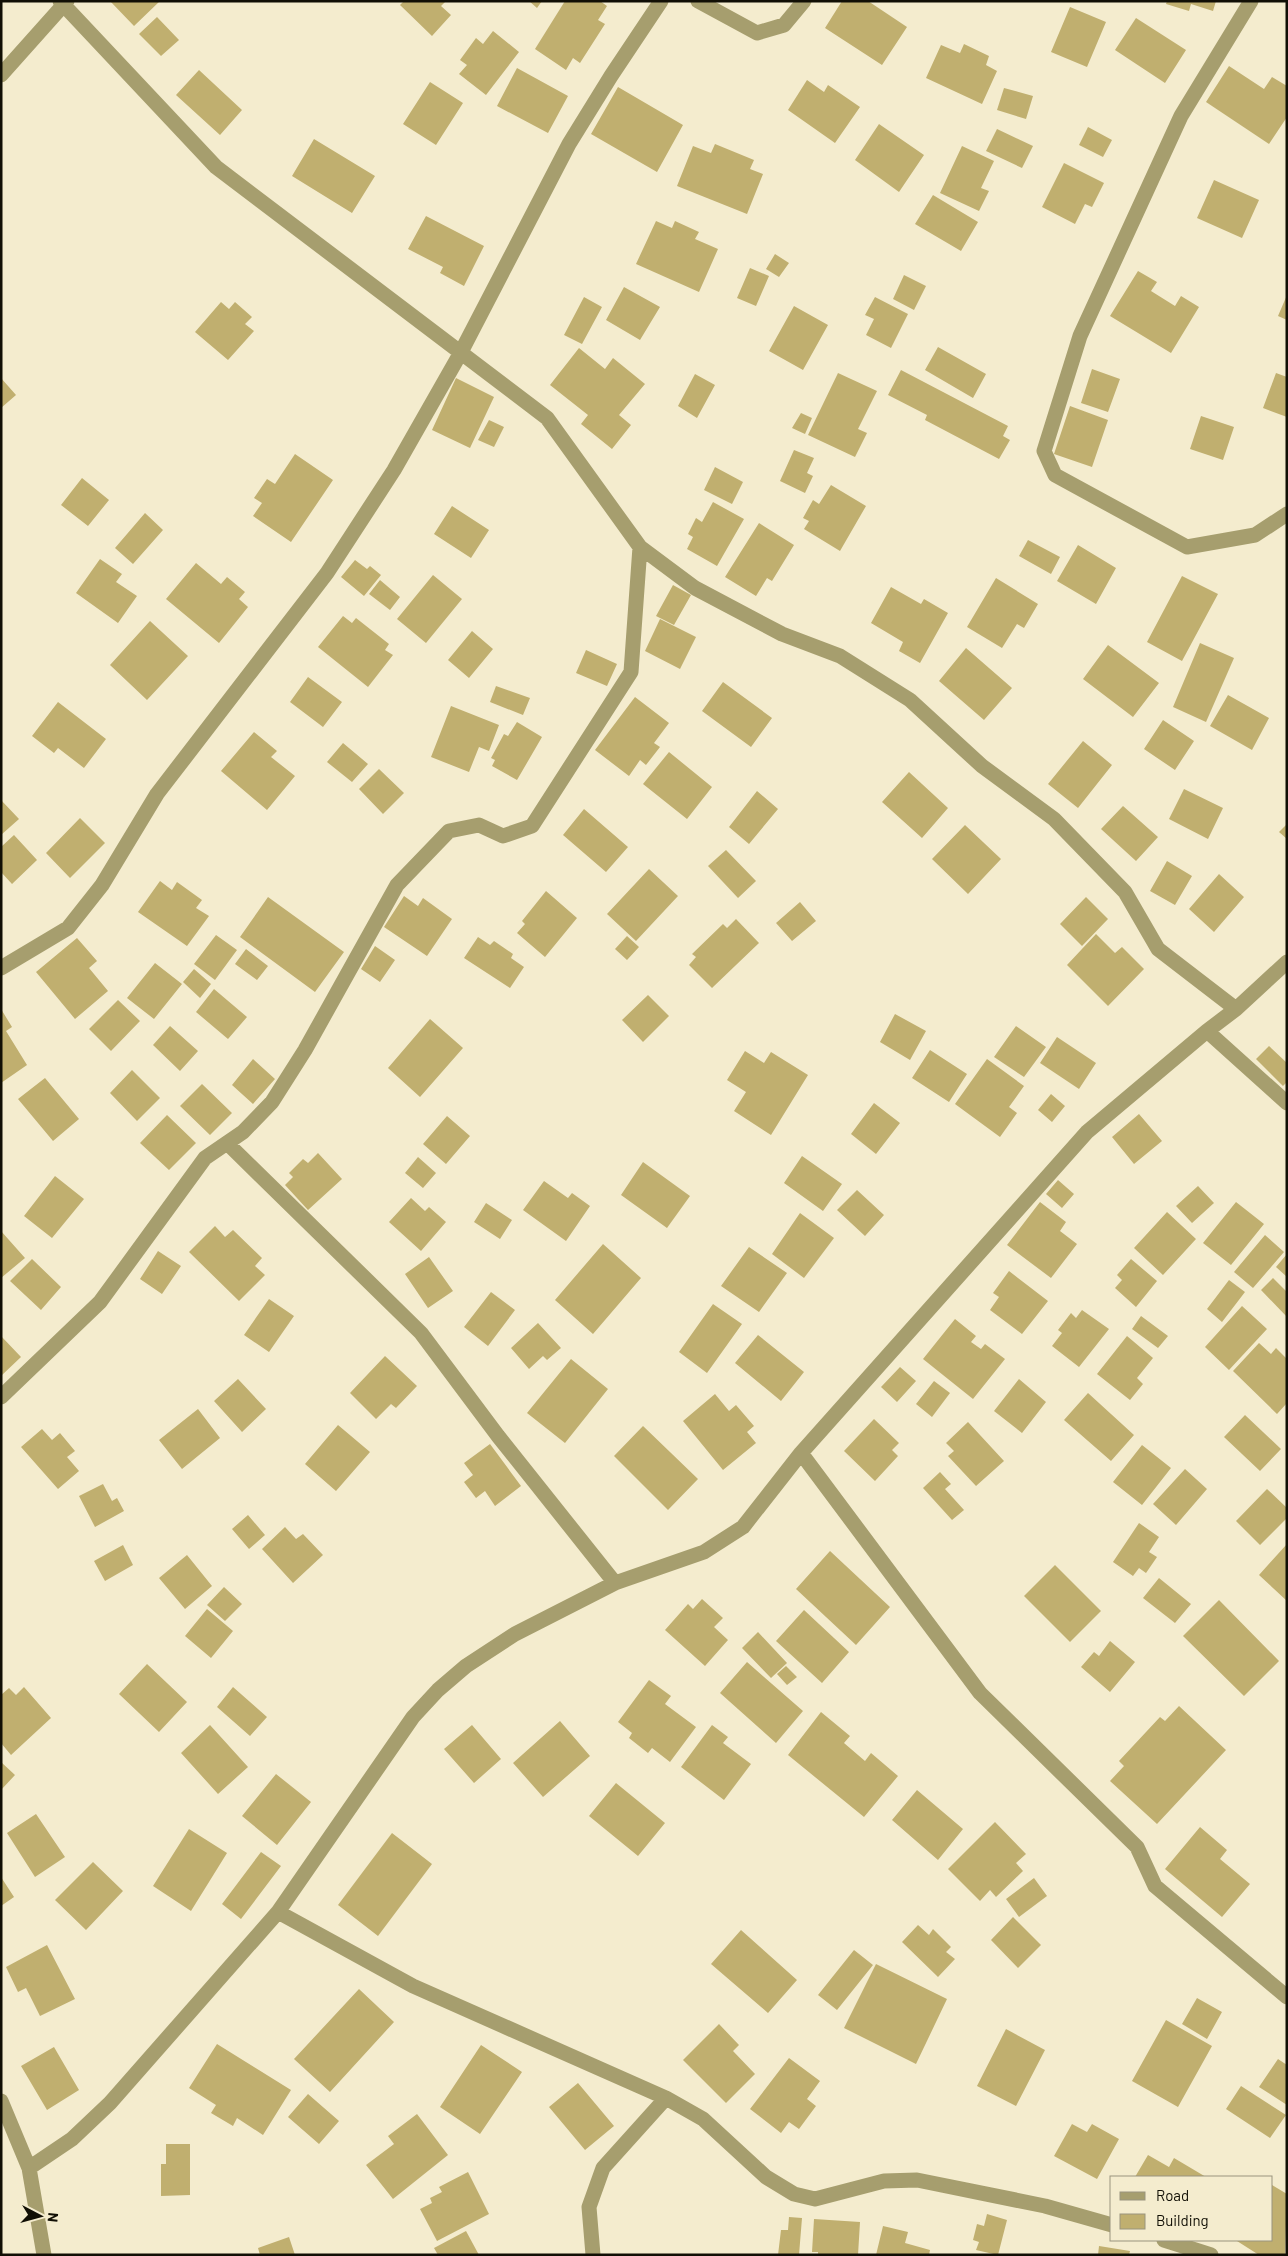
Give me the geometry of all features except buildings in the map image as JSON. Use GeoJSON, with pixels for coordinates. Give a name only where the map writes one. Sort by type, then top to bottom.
{"type":"FeatureCollection","features":[{"type":"Feature","properties":{"kind":"street"},"geometry":{"type":"LineString","coordinates":[[1,968],[68,928],[102,885],[157,794],[328,573],[394,470],[460,354],[569,144],[661,1]]}},
{"type":"Feature","properties":{"kind":"street"},"geometry":{"type":"LineString","coordinates":[[698,1],[757,33],[784,25],[804,1]]}},
{"type":"Feature","properties":{"kind":"street"},"geometry":{"type":"LineString","coordinates":[[1251,1],[1181,116],[1173,133],[1080,336],[1044,451],[1055,475],[1187,547],[1255,535],[1287,514]]}},
{"type":"Feature","properties":{"kind":"street"},"geometry":{"type":"LineString","coordinates":[[1,75],[64,3],[216,167],[460,354],[547,418],[640,547],[695,588],[782,634],[840,656],[910,700],[982,766],[1054,819],[1125,892],[1158,949],[1236,1009]]}},
{"type":"Feature","properties":{"kind":"street"},"geometry":{"type":"LineString","coordinates":[[1,1397],[100,1302],[205,1158],[243,1132],[272,1102],[305,1050],[398,885],[404,878],[449,831],[479,825],[503,836],[532,826],[631,672],[640,547]]}},
{"type":"Feature","properties":{"kind":"street"},"geometry":{"type":"LineString","coordinates":[[29,2168],[72,2138],[110,2103],[278,1912],[413,1717],[438,1690],[466,1666],[515,1634],[615,1583],[704,1552],[743,1527],[801,1453],[1087,1132],[1206,1031],[1236,1009],[1287,962]]}},
{"type":"Feature","properties":{"kind":"street"},"geometry":{"type":"LineString","coordinates":[[1206,1031],[1287,1102]]}},
{"type":"Feature","properties":{"kind":"street"},"geometry":{"type":"LineString","coordinates":[[228,1143],[421,1333],[498,1436],[615,1583]]}},
{"type":"Feature","properties":{"kind":"street"},"geometry":{"type":"LineString","coordinates":[[801,1453],[980,1693],[1137,1847],[1155,1886],[1287,1997]]}},
{"type":"Feature","properties":{"kind":"street"},"geometry":{"type":"LineString","coordinates":[[278,1912],[413,1986],[666,2098],[703,2119],[766,2177],[794,2194],[815,2199],[884,2181],[917,2180],[1045,2206],[1110,2224]]}},
{"type":"Feature","properties":{"kind":"street"},"geometry":{"type":"LineString","coordinates":[[594,2255],[589,2207],[603,2168],[666,2098]]}},
{"type":"Feature","properties":{"kind":"street"},"geometry":{"type":"LineString","coordinates":[[1,2102],[5,2118],[29,2168],[44,2255]]}},
{"type":"Feature","properties":{"kind":"street"},"geometry":{"type":"LineString","coordinates":[[1167,2241],[1211,2255]]}}]}
